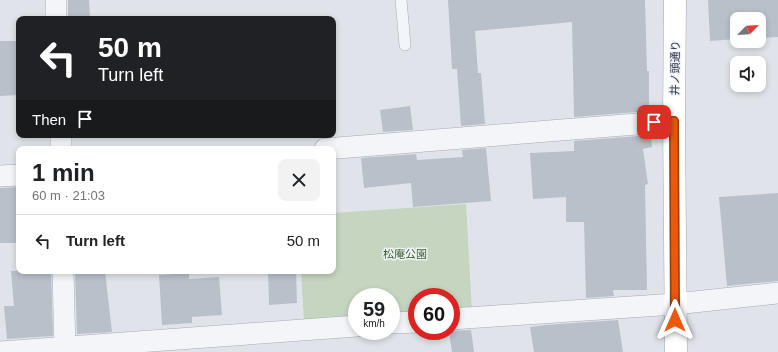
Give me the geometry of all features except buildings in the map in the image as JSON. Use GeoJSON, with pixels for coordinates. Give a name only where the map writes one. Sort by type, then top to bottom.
{"type":"FeatureCollection","features":[{"type":"Feature","properties":{"kind":"main road","name":"井ノ頭通り"},"geometry":{"type":"LineString","coordinates":[[675,0],[674,121],[676,352]]}},
{"type":"Feature","properties":{"kind":"street"},"geometry":{"type":"LineString","coordinates":[[56,0],[56,16]]}},
{"type":"Feature","properties":{"kind":"street"},"geometry":{"type":"LineString","coordinates":[[336,148],[674,121]]}},
{"type":"Feature","properties":{"kind":"street"},"geometry":{"type":"LineString","coordinates":[[0,176],[16,174]]}},
{"type":"Feature","properties":{"kind":"street"},"geometry":{"type":"LineString","coordinates":[[64,274],[65,349]]}},
{"type":"Feature","properties":{"kind":"street"},"geometry":{"type":"LineString","coordinates":[[460,318],[675,304],[778,294]]}},
{"type":"Feature","properties":{"kind":"street"},"geometry":{"type":"LineString","coordinates":[[0,352],[65,349],[348,327]]}},
{"type":"Feature","properties":{"kind":"lane"},"geometry":{"type":"LineString","coordinates":[[402,0],[405,45]]}},
{"type":"Feature","properties":{"kind":"green space","name":"松庵公園"},"geometry":{"type":"Polygon","coordinates":[[[466,204],[472,311],[460,312],[460,288],[408,288],[408,316],[400,316],[400,288],[348,288],[348,320],[304,323],[301,274],[336,274],[336,213],[466,204]]]}},
{"type":"Feature","properties":{"kind":"route"},"geometry":{"type":"LineString","coordinates":[[654,122],[674,121],[675,320]]}}]}
